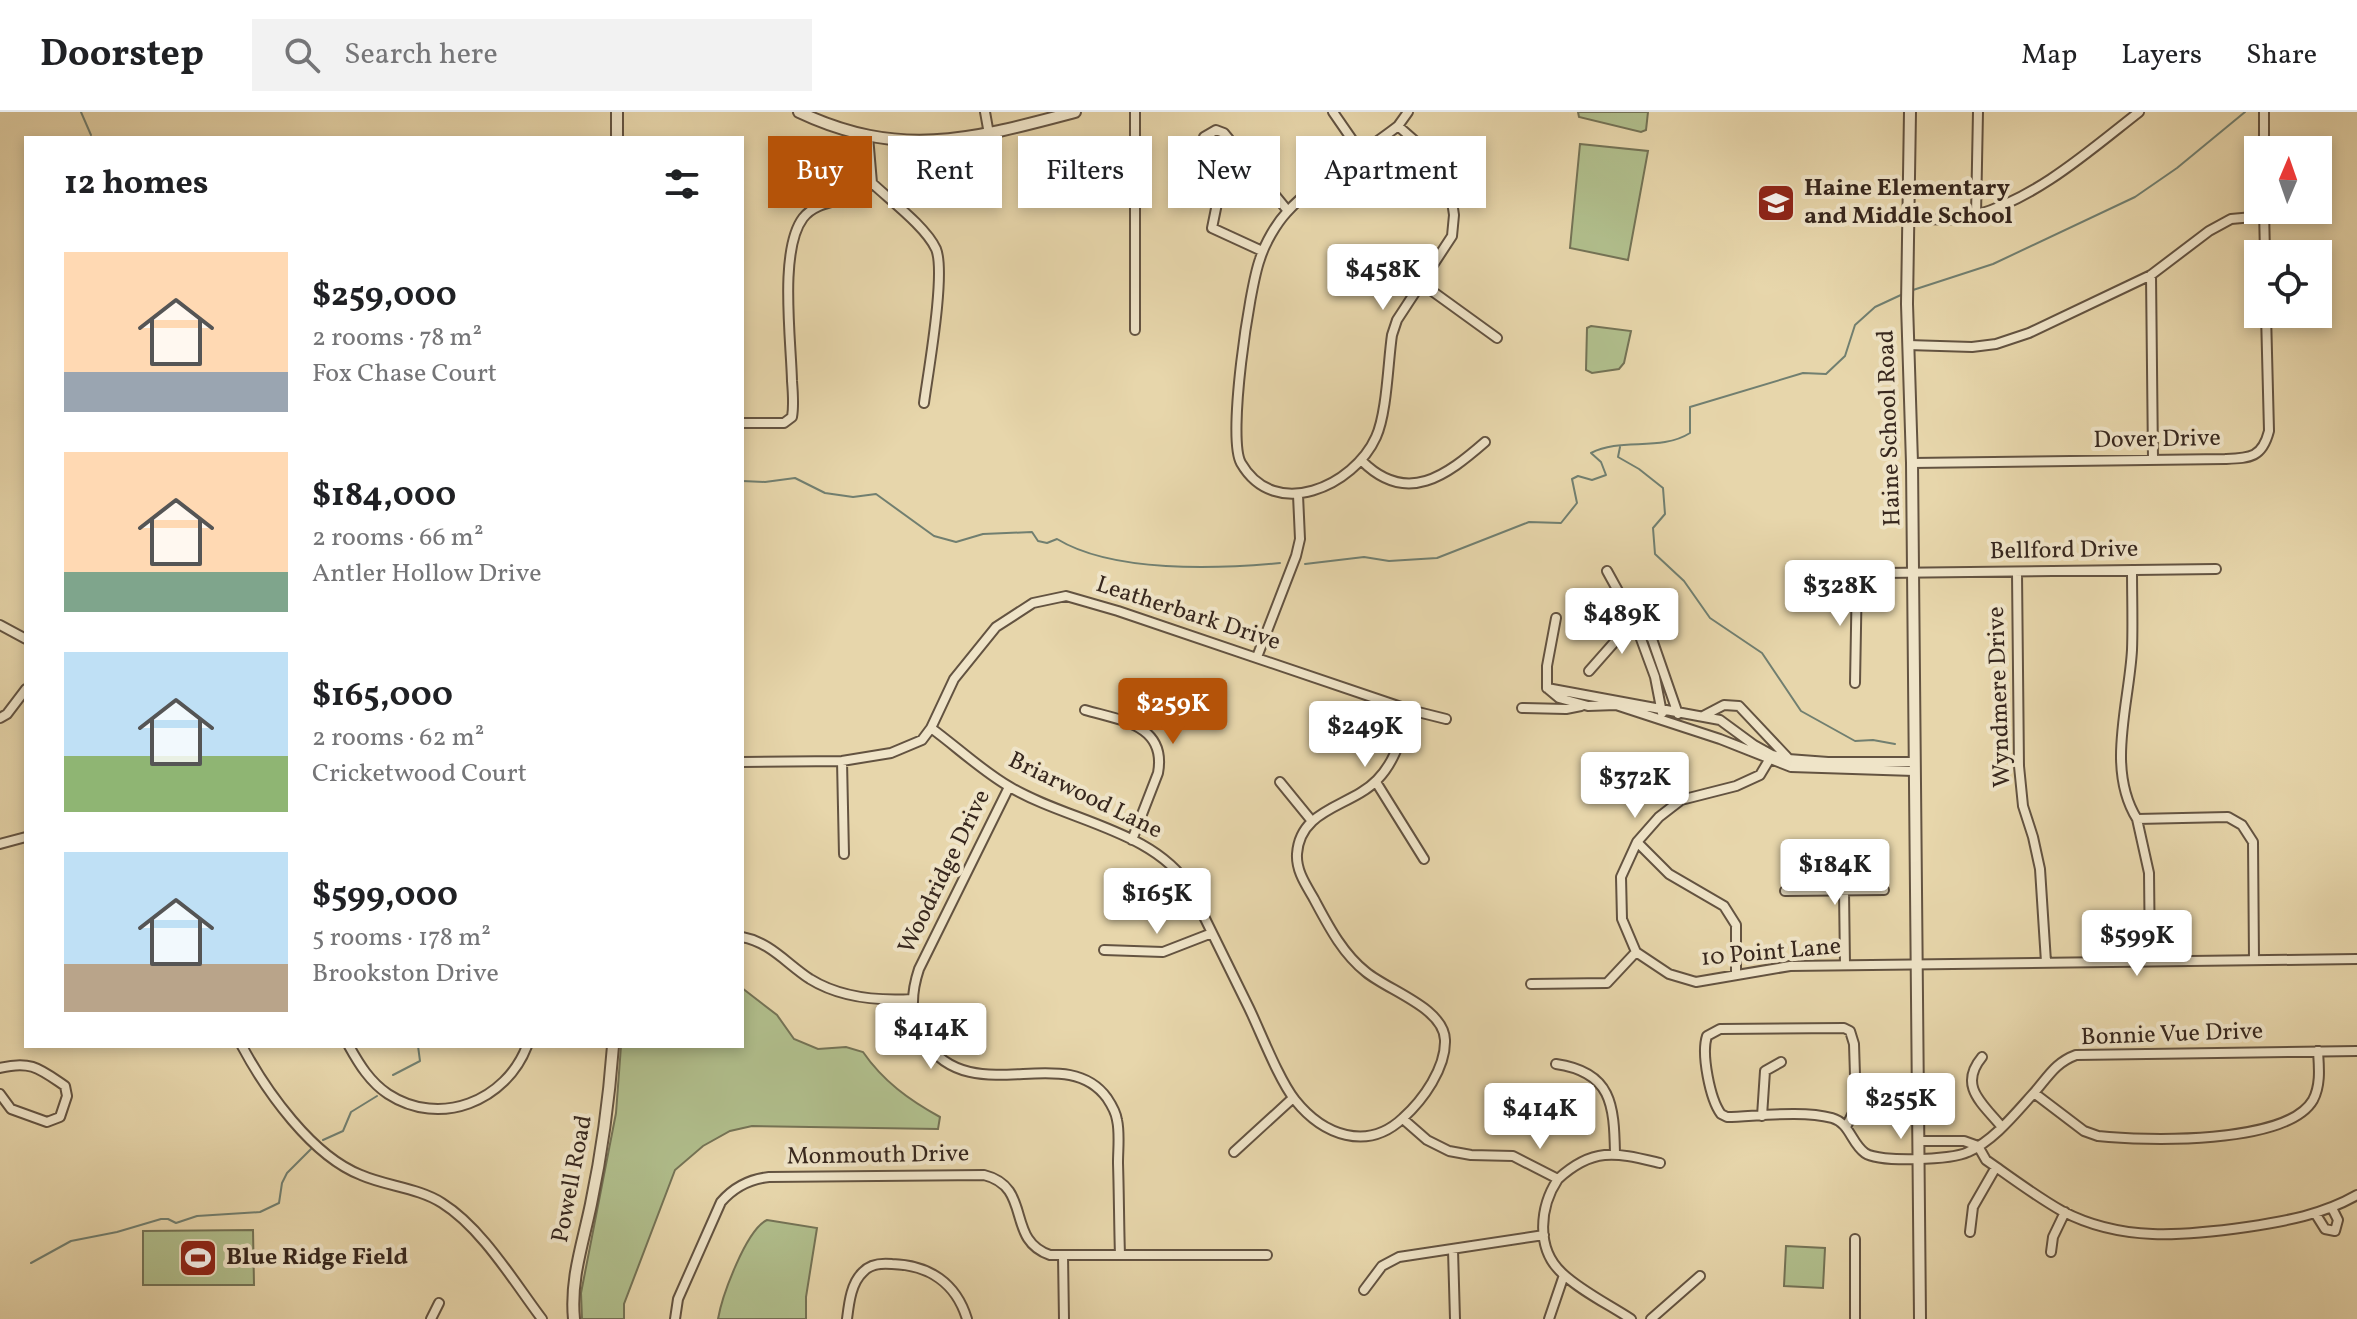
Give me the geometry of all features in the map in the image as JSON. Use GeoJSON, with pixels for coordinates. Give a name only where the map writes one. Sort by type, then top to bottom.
{"type":"FeatureCollection","features":[{"type":"Feature","properties":{"kind":"street"},"geometry":{"type":"LineString","coordinates":[[617,112],[617,136]]}},
{"type":"Feature","properties":{"kind":"street"},"geometry":{"type":"LineString","coordinates":[[799,112],[868,136]]}},
{"type":"Feature","properties":{"kind":"street"},"geometry":{"type":"LineString","coordinates":[[985,112],[989,134]]}},
{"type":"Feature","properties":{"kind":"street"},"geometry":{"type":"LineString","coordinates":[[872,136],[927,141],[989,134],[1075,112]]}},
{"type":"Feature","properties":{"kind":"street"},"geometry":{"type":"LineString","coordinates":[[1135,112],[1135,330]]}},
{"type":"Feature","properties":{"kind":"street"},"geometry":{"type":"LineString","coordinates":[[1333,112],[1350,136]]}},
{"type":"Feature","properties":{"kind":"street"},"geometry":{"type":"LineString","coordinates":[[1385,136],[1398,126],[1408,112]]}},
{"type":"Feature","properties":{"kind":"street","name":"Haine School Road"},"geometry":{"type":"LineString","coordinates":[[1910,112],[1908,345],[1912,463],[1920,1319]]}},
{"type":"Feature","properties":{"kind":"street"},"geometry":{"type":"LineString","coordinates":[[1976,215],[1978,112]]}},
{"type":"Feature","properties":{"kind":"street"},"geometry":{"type":"LineString","coordinates":[[1908,218],[1952,219],[1976,215],[2013,200],[2058,174],[2139,112]]}},
{"type":"Feature","properties":{"kind":"street"},"geometry":{"type":"LineString","coordinates":[[2264,112],[2264,136]]}},
{"type":"Feature","properties":{"kind":"street"},"geometry":{"type":"LineString","coordinates":[[1296,205],[1288,211],[1262,251],[1254,280],[1246,326],[1235,437],[1241,463],[1263,486],[1298,495],[1337,480],[1362,461],[1380,428],[1392,335],[1397,320],[1452,236],[1454,198],[1449,181],[1439,162],[1398,126]]}},
{"type":"Feature","properties":{"kind":"street"},"geometry":{"type":"LineString","coordinates":[[1206,136],[1216,130],[1226,136]]}},
{"type":"Feature","properties":{"kind":"street"},"geometry":{"type":"LineString","coordinates":[[872,183],[924,232],[936,249],[939,271],[924,403]]}},
{"type":"Feature","properties":{"kind":"street"},"geometry":{"type":"LineString","coordinates":[[1280,202],[1288,211]]}},
{"type":"Feature","properties":{"kind":"street"},"geometry":{"type":"LineString","coordinates":[[744,423],[784,423],[789,421],[793,412],[791,241],[814,208]]}},
{"type":"Feature","properties":{"kind":"street"},"geometry":{"type":"LineString","coordinates":[[1216,208],[1212,228],[1262,251]]}},
{"type":"Feature","properties":{"kind":"street"},"geometry":{"type":"LineString","coordinates":[[1908,345],[1972,347],[1996,344],[2029,333],[2151,275],[2209,231],[2231,219],[2244,217]]}},
{"type":"Feature","properties":{"kind":"street"},"geometry":{"type":"LineString","coordinates":[[2151,275],[2153,459]]}},
{"type":"Feature","properties":{"kind":"street"},"geometry":{"type":"LineString","coordinates":[[1421,283],[1497,338]]}},
{"type":"Feature","properties":{"kind":"street","name":"Dover Drive"},"geometry":{"type":"LineString","coordinates":[[1912,463],[2243,459],[2255,456],[2265,445],[2269,431],[2266,328]]}},
{"type":"Feature","properties":{"kind":"street"},"geometry":{"type":"LineString","coordinates":[[1362,461],[1390,479],[1418,484],[1434,480],[1454,469],[1485,442]]}},
{"type":"Feature","properties":{"kind":"street"},"geometry":{"type":"LineString","coordinates":[[1257,657],[1296,556],[1300,539],[1298,495]]}},
{"type":"Feature","properties":{"kind":"street","name":"Bellford Drive"},"geometry":{"type":"LineString","coordinates":[[1798,574],[2216,569]]}},
{"type":"Feature","properties":{"kind":"street"},"geometry":{"type":"LineString","coordinates":[[2132,570],[2132,650],[2120,766],[2127,802],[2137,819],[2149,873],[2150,961]]}},
{"type":"Feature","properties":{"kind":"street"},"geometry":{"type":"LineString","coordinates":[[1607,571],[1634,620],[1655,677],[1661,710],[1671,724]]}},
{"type":"Feature","properties":{"kind":"street","name":"Wyndmere Drive"},"geometry":{"type":"LineString","coordinates":[[2017,573],[2019,766],[2023,806],[2040,869],[2046,962]]}},
{"type":"Feature","properties":{"kind":"street"},"geometry":{"type":"LineString","coordinates":[[1855,683],[1857,574]]}},
{"type":"Feature","properties":{"kind":"street","name":"Leatherbark Drive"},"geometry":{"type":"LineString","coordinates":[[931,728],[954,679],[996,627],[1033,603],[1066,596],[1410,710],[1446,719]]}},
{"type":"Feature","properties":{"kind":"street"},"geometry":{"type":"LineString","coordinates":[[1547,688],[1547,666],[1556,618]]}},
{"type":"Feature","properties":{"kind":"street"},"geometry":{"type":"LineString","coordinates":[[1589,671],[1634,620]]}},
{"type":"Feature","properties":{"kind":"street"},"geometry":{"type":"LineString","coordinates":[[1634,620],[1652,639],[1678,714]]}},
{"type":"Feature","properties":{"kind":"street"},"geometry":{"type":"LineString","coordinates":[[0,625],[24,638]]}},
{"type":"Feature","properties":{"kind":"street"},"geometry":{"type":"LineString","coordinates":[[1547,688],[1720,720],[1771,757],[1914,767]]}},
{"type":"Feature","properties":{"kind":"street"},"geometry":{"type":"LineString","coordinates":[[1547,688],[1559,698],[1583,705]]}},
{"type":"Feature","properties":{"kind":"street"},"geometry":{"type":"LineString","coordinates":[[0,718],[7,714],[24,692]]}},
{"type":"Feature","properties":{"kind":"street"},"geometry":{"type":"LineString","coordinates":[[1583,705],[1594,696]]}},
{"type":"Feature","properties":{"kind":"street"},"geometry":{"type":"LineString","coordinates":[[1522,708],[1566,709],[1611,704],[1800,769],[1914,767]]}},
{"type":"Feature","properties":{"kind":"street"},"geometry":{"type":"LineString","coordinates":[[1698,716],[1724,705],[1739,706],[1788,759]]}},
{"type":"Feature","properties":{"kind":"street"},"geometry":{"type":"LineString","coordinates":[[1085,710],[1137,726],[1155,743],[1160,762],[1158,773],[1132,840]]}},
{"type":"Feature","properties":{"kind":"street"},"geometry":{"type":"LineString","coordinates":[[1280,782],[1311,820],[1376,782],[1395,756],[1410,710]]}},
{"type":"Feature","properties":{"kind":"street"},"geometry":{"type":"LineString","coordinates":[[1698,716],[1702,734]]}},
{"type":"Feature","properties":{"kind":"street"},"geometry":{"type":"LineString","coordinates":[[744,762],[842,761],[891,753],[922,740],[931,728]]}},
{"type":"Feature","properties":{"kind":"street","name":"Briarwood Lane"},"geometry":{"type":"LineString","coordinates":[[931,728],[1009,787],[1164,857],[1179,871],[1190,888],[1293,1098],[1323,1126],[1349,1137],[1373,1136],[1403,1119],[1426,1092],[1445,1048],[1443,1028],[1431,1013],[1357,965],[1332,932],[1297,865],[1301,836],[1311,820]]}},
{"type":"Feature","properties":{"kind":"street"},"geometry":{"type":"LineString","coordinates":[[1531,984],[1607,983],[1636,952],[1622,919],[1621,877],[1637,842],[1659,817],[1681,800],[1736,786],[1760,775],[1771,757]]}},
{"type":"Feature","properties":{"kind":"street"},"geometry":{"type":"LineString","coordinates":[[842,761],[844,854]]}},
{"type":"Feature","properties":{"kind":"street"},"geometry":{"type":"LineString","coordinates":[[1647,768],[1681,800]]}},
{"type":"Feature","properties":{"kind":"street"},"geometry":{"type":"LineString","coordinates":[[1376,782],[1424,859]]}},
{"type":"Feature","properties":{"kind":"street","name":"Woodridge Drive"},"geometry":{"type":"LineString","coordinates":[[912,999],[919,969],[1009,787]]}},
{"type":"Feature","properties":{"kind":"street"},"geometry":{"type":"LineString","coordinates":[[2137,819],[2228,817],[2242,825],[2253,842],[2254,960]]}},
{"type":"Feature","properties":{"kind":"street"},"geometry":{"type":"LineString","coordinates":[[0,844],[24,838]]}},
{"type":"Feature","properties":{"kind":"street"},"geometry":{"type":"LineString","coordinates":[[1637,842],[1669,874],[1724,906],[1736,925],[1736,974]]}},
{"type":"Feature","properties":{"kind":"street"},"geometry":{"type":"LineString","coordinates":[[1785,891],[1884,890]]}},
{"type":"Feature","properties":{"kind":"street"},"geometry":{"type":"LineString","coordinates":[[1844,891],[1845,965]]}},
{"type":"Feature","properties":{"kind":"street"},"geometry":{"type":"LineString","coordinates":[[1104,950],[1163,952],[1212,933]]}},
{"type":"Feature","properties":{"kind":"street"},"geometry":{"type":"LineString","coordinates":[[744,938],[763,943],[812,980],[827,987],[879,999],[912,999],[916,1023],[925,1041],[955,1069],[976,1074],[1066,1074],[1090,1082],[1104,1094],[1117,1120],[1120,1255]]}},
{"type":"Feature","properties":{"kind":"street","name":"10 Point Lane"},"geometry":{"type":"LineString","coordinates":[[1636,952],[1669,974],[1696,982],[1790,966],[2357,959]]}},
{"type":"Feature","properties":{"kind":"street"},"geometry":{"type":"LineString","coordinates":[[1837,1026],[1850,1031],[1854,1044],[1856,1107],[1846,1127],[1837,1120],[1818,1116],[1727,1117],[1717,1109],[1704,1055],[1707,1036],[1720,1029],[1837,1026]]}},
{"type":"Feature","properties":{"kind":"street"},"geometry":{"type":"LineString","coordinates":[[243,1048],[279,1103],[326,1153],[347,1170],[434,1198],[450,1209],[470,1225],[542,1319]]}},
{"type":"Feature","properties":{"kind":"street"},"geometry":{"type":"LineString","coordinates":[[350,1048],[370,1078],[387,1094],[411,1105],[438,1110],[467,1105],[500,1087],[520,1063],[526,1048]]}},
{"type":"Feature","properties":{"kind":"street","name":"Powell Road"},"geometry":{"type":"LineString","coordinates":[[574,1319],[575,1273],[597,1175],[613,1048]]}},
{"type":"Feature","properties":{"kind":"street"},"geometry":{"type":"LineString","coordinates":[[2034,1093],[2084,1131],[2098,1136],[2196,1139],[2270,1127],[2294,1118],[2315,1096],[2319,1079],[2318,1051]]}},
{"type":"Feature","properties":{"kind":"street","name":"Bonnie Vue Drive"},"geometry":{"type":"LineString","coordinates":[[1846,1127],[1858,1147],[1872,1157],[1918,1159],[1965,1154],[2001,1126],[2034,1093],[2054,1067],[2076,1055],[2357,1051]]}},
{"type":"Feature","properties":{"kind":"street"},"geometry":{"type":"LineString","coordinates":[[1982,1057],[1971,1072],[1972,1086],[1979,1101],[2001,1126]]}},
{"type":"Feature","properties":{"kind":"street"},"geometry":{"type":"LineString","coordinates":[[1762,1116],[1765,1071],[1781,1062]]}},
{"type":"Feature","properties":{"kind":"street"},"geometry":{"type":"LineString","coordinates":[[0,1068],[24,1063],[65,1086],[67,1096],[60,1117],[47,1122],[11,1109],[0,1094]]}},
{"type":"Feature","properties":{"kind":"street"},"geometry":{"type":"LineString","coordinates":[[1556,1064],[1582,1070],[1599,1082],[1608,1094],[1615,1153]]}},
{"type":"Feature","properties":{"kind":"street"},"geometry":{"type":"LineString","coordinates":[[1234,1152],[1293,1098]]}},
{"type":"Feature","properties":{"kind":"street"},"geometry":{"type":"LineString","coordinates":[[1403,1119],[1427,1140],[1449,1151],[1513,1156],[1558,1179]]}},
{"type":"Feature","properties":{"kind":"street"},"geometry":{"type":"LineString","coordinates":[[1918,1141],[1964,1141],[1978,1146],[1986,1160],[2065,1212],[2109,1228],[2137,1234],[2203,1233],[2296,1219],[2332,1208],[2357,1195]]}},
{"type":"Feature","properties":{"kind":"street"},"geometry":{"type":"LineString","coordinates":[[1631,1319],[1564,1275],[1553,1262],[1544,1235],[1547,1201],[1558,1179],[1588,1158],[1615,1153],[1660,1163]]}},
{"type":"Feature","properties":{"kind":"street"},"geometry":{"type":"LineString","coordinates":[[1970,1232],[1973,1207],[1996,1167]]}},
{"type":"Feature","properties":{"kind":"street","name":"Monmouth Drive"},"geometry":{"type":"LineString","coordinates":[[675,1319],[678,1299],[715,1213],[729,1193],[760,1178],[989,1176],[1001,1181],[1016,1200],[1027,1240],[1041,1252],[1063,1256],[1267,1255]]}},
{"type":"Feature","properties":{"kind":"street"},"geometry":{"type":"LineString","coordinates":[[2315,1213],[2325,1229],[2335,1231],[2338,1220],[2332,1208]]}},
{"type":"Feature","properties":{"kind":"street"},"geometry":{"type":"LineString","coordinates":[[2051,1252],[2053,1237],[2065,1212]]}},
{"type":"Feature","properties":{"kind":"street"},"geometry":{"type":"LineString","coordinates":[[1364,1290],[1376,1272],[1389,1261],[1544,1235]]}},
{"type":"Feature","properties":{"kind":"street"},"geometry":{"type":"LineString","coordinates":[[1855,1239],[1855,1319]]}},
{"type":"Feature","properties":{"kind":"street"},"geometry":{"type":"LineString","coordinates":[[1453,1250],[1455,1319]]}},
{"type":"Feature","properties":{"kind":"street"},"geometry":{"type":"LineString","coordinates":[[1063,1256],[1064,1319]]}},
{"type":"Feature","properties":{"kind":"street"},"geometry":{"type":"LineString","coordinates":[[847,1319],[853,1288],[861,1273],[874,1265],[888,1264],[912,1265],[938,1276],[959,1298],[967,1319]]}},
{"type":"Feature","properties":{"kind":"street"},"geometry":{"type":"LineString","coordinates":[[1549,1319],[1564,1275]]}},
{"type":"Feature","properties":{"kind":"street"},"geometry":{"type":"LineString","coordinates":[[1651,1319],[1700,1276]]}},
{"type":"Feature","properties":{"kind":"street"},"geometry":{"type":"LineString","coordinates":[[431,1319],[439,1303]]}},
{"type":"Feature","properties":{"kind":"green space"},"geometry":{"type":"Polygon","coordinates":[[[1578,112],[1648,112],[1646,130],[1641,132],[1579,117],[1578,112]]]}},
{"type":"Feature","properties":{"kind":"green space"},"geometry":{"type":"Polygon","coordinates":[[[1580,144],[1648,151],[1628,260],[1570,248],[1580,144]]]}},
{"type":"Feature","properties":{"kind":"green space"},"geometry":{"type":"Polygon","coordinates":[[[1587,328],[1631,331],[1624,363],[1619,369],[1592,373],[1586,370],[1587,328]]]}},
{"type":"Feature","properties":{"kind":"green space"},"geometry":{"type":"Polygon","coordinates":[[[744,990],[777,1015],[794,1039],[818,1049],[846,1047],[863,1052],[897,1089],[940,1117],[938,1129],[752,1126],[730,1131],[703,1146],[675,1170],[624,1304],[624,1319],[582,1319],[581,1293],[616,1113],[621,1048],[744,1048],[744,990]]]}},
{"type":"Feature","properties":{"kind":"green space"},"geometry":{"type":"Polygon","coordinates":[[[767,1220],[817,1228],[806,1297],[806,1319],[718,1319],[724,1295],[743,1250],[759,1226],[767,1220]]]}},
{"type":"Feature","properties":{"kind":"green space","name":"Blue Ridge Field"},"geometry":{"type":"Polygon","coordinates":[[[253,1230],[254,1285],[143,1285],[143,1231],[253,1230]]]}},
{"type":"Feature","properties":{"kind":"green space"},"geometry":{"type":"Polygon","coordinates":[[[1786,1246],[1825,1248],[1823,1288],[1784,1286],[1786,1246]]]}},
{"type":"Feature","properties":{"kind":"waterway"},"geometry":{"type":"LineString","coordinates":[[81,112],[91,135]]}},
{"type":"Feature","properties":{"kind":"waterway"},"geometry":{"type":"LineString","coordinates":[[1913,290],[1993,264],[2135,197],[2177,168],[2245,112]]}},
{"type":"Feature","properties":{"kind":"waterway"},"geometry":{"type":"LineString","coordinates":[[1305,564],[1364,557],[1389,561],[1437,558],[1529,522],[1561,523],[1577,503],[1572,479],[1578,476],[1592,480],[1606,475],[1601,462],[1591,453],[1615,446],[1678,439],[1690,433],[1690,407],[1803,373],[1826,374],[1845,356],[1855,325],[1875,307],[1903,294]]}},
{"type":"Feature","properties":{"kind":"waterway"},"geometry":{"type":"LineString","coordinates":[[1620,447],[1618,457],[1663,488],[1665,514],[1653,528],[1655,554],[1684,581],[1710,618],[1762,653],[1801,711],[1855,741],[1895,744]]}},
{"type":"Feature","properties":{"kind":"waterway"},"geometry":{"type":"LineString","coordinates":[[744,481],[795,478],[825,493],[853,497],[876,494],[934,536],[956,542],[983,534],[1032,532],[1038,541],[1047,543],[1057,539],[1080,550],[1136,563],[1197,567],[1280,563]]}},
{"type":"Feature","properties":{"kind":"waterway"},"geometry":{"type":"LineString","coordinates":[[393,1075],[420,1061],[418,1048]]}},
{"type":"Feature","properties":{"kind":"waterway"},"geometry":{"type":"LineString","coordinates":[[323,1140],[343,1131],[351,1112],[377,1096]]}},
{"type":"Feature","properties":{"kind":"waterway"},"geometry":{"type":"LineString","coordinates":[[31,1263],[71,1241],[161,1219],[176,1223],[197,1216],[260,1212],[279,1203],[287,1173],[312,1148]]}},
{"type":"Feature","properties":{"kind":"place","name":"Haine Elementary and Middle School"},"geometry":{"type":"Point","coordinates":[1776,203]}},
{"type":"Feature","properties":{"kind":"place","name":"Blue Ridge Field"},"geometry":{"type":"Point","coordinates":[198,1258]}}]}
